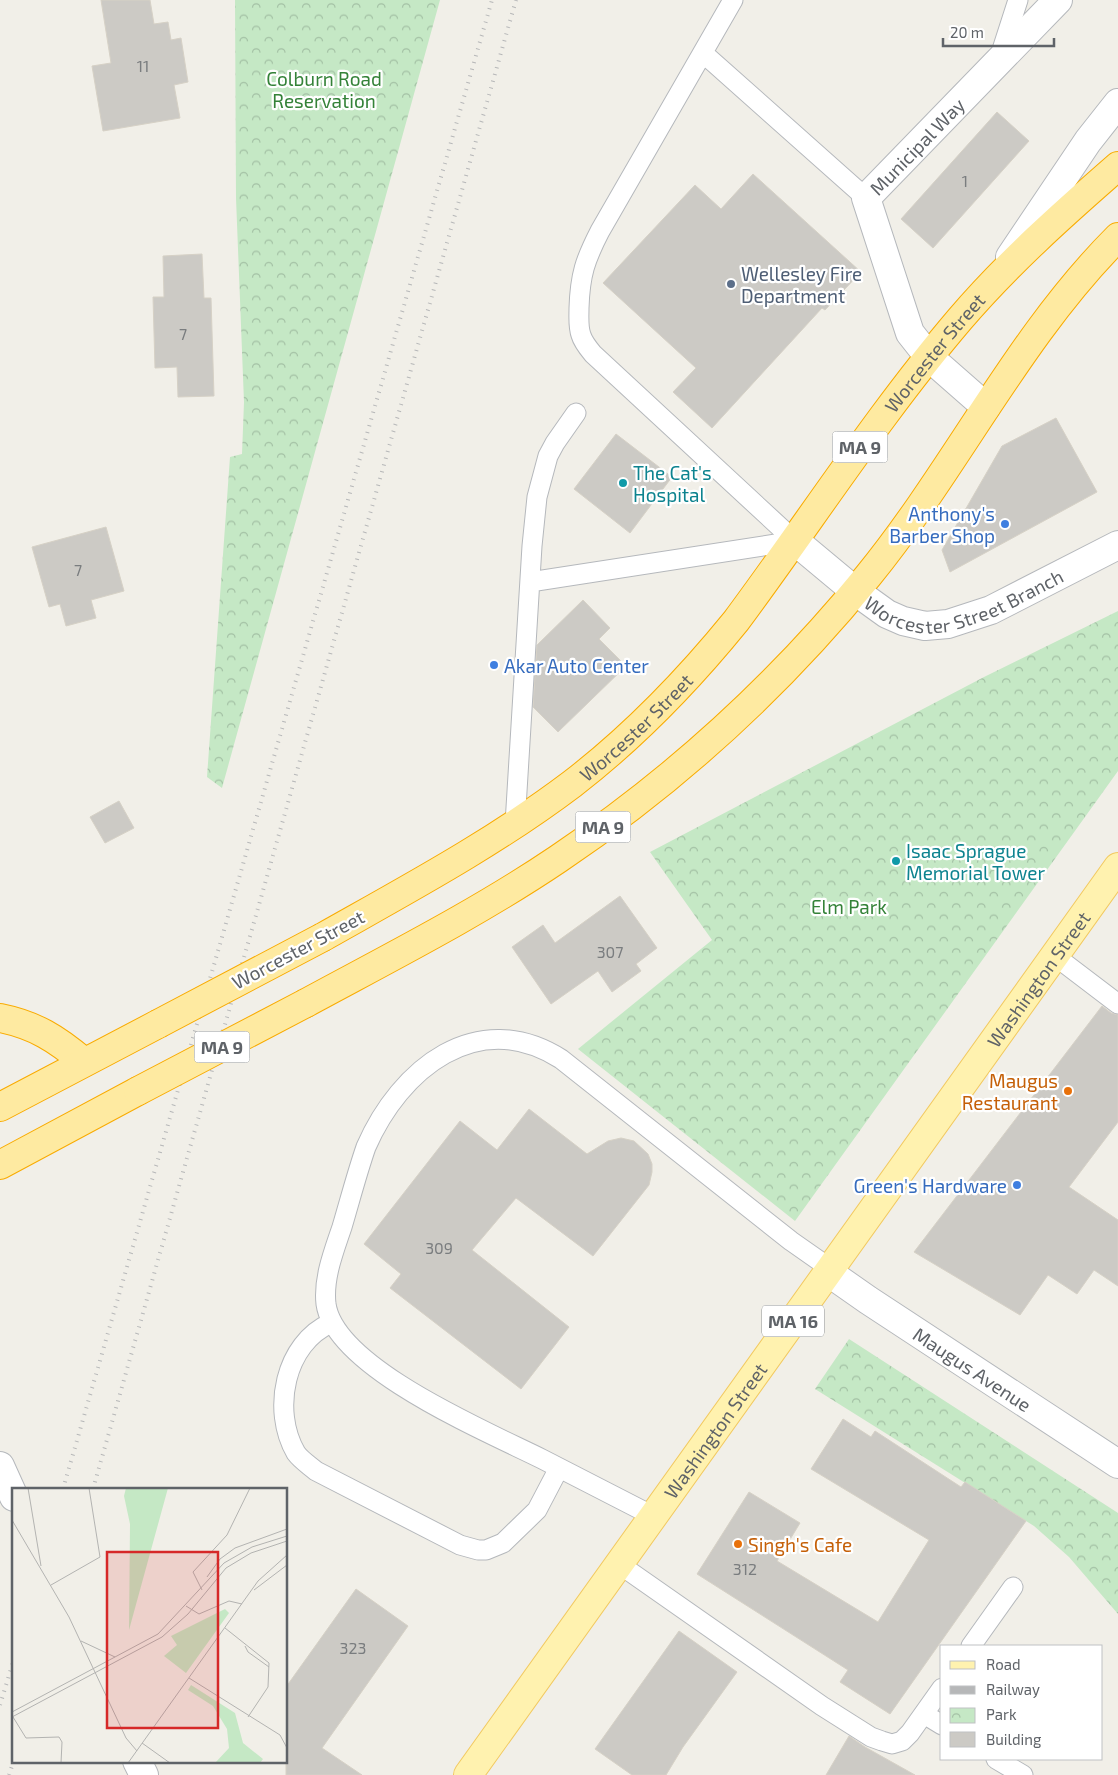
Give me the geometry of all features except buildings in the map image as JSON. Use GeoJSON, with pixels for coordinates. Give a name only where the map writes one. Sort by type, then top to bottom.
{"type":"FeatureCollection","features":[{"type":"Feature","properties":{"kind":"highway","name":"Worcester Street"},"geometry":{"type":"LineString","coordinates":[[0,1107],[322,936],[461,859],[515,824],[598,763],[671,695],[736,621],[859,449],[961,318],[991,285],[1044,233],[1118,166]]}},
{"type":"Feature","properties":{"kind":"highway","name":"MA 9"},"geometry":{"type":"LineString","coordinates":[[0,1164],[439,931],[557,859],[634,804],[731,721],[822,630],[874,568],[928,493],[1041,327],[1082,276],[1118,237]]}},
{"type":"Feature","properties":{"kind":"highway"},"geometry":{"type":"LineString","coordinates":[[0,1018],[37,1028],[84,1062]]}},
{"type":"Feature","properties":{"kind":"main road","name":"Washington Street"},"geometry":{"type":"LineString","coordinates":[[468,1775],[1118,867]]}},
{"type":"Feature","properties":{"kind":"street","name":"Municipal Way"},"geometry":{"type":"LineString","coordinates":[[986,407],[929,357],[910,333],[904,320],[866,198],[1058,0]]}},
{"type":"Feature","properties":{"kind":"street"},"geometry":{"type":"LineString","coordinates":[[991,285],[1088,141],[1118,103]]}},
{"type":"Feature","properties":{"kind":"street","name":"Worcester Street Branch"},"geometry":{"type":"LineString","coordinates":[[795,540],[855,591],[888,614],[903,621],[926,626],[948,624],[991,610],[1118,545]]}},
{"type":"Feature","properties":{"kind":"street","name":"Maugus Avenue"},"geometry":{"type":"LineString","coordinates":[[830,1271],[868,1300],[1118,1464]]}},
{"type":"Feature","properties":{"kind":"street"},"geometry":{"type":"LineString","coordinates":[[0,1466],[12,1493]]}},
{"type":"Feature","properties":{"kind":"street"},"geometry":{"type":"LineString","coordinates":[[138,1762],[144,1775]]}},
{"type":"Feature","properties":{"kind":"lane"},"geometry":{"type":"LineString","coordinates":[[733,0],[589,252],[579,291],[578,322],[580,334],[586,346],[593,354],[795,540]]}},
{"type":"Feature","properties":{"kind":"lane"},"geometry":{"type":"LineString","coordinates":[[999,60],[1018,0]]}},
{"type":"Feature","properties":{"kind":"lane"},"geometry":{"type":"LineString","coordinates":[[703,53],[866,198]]}},
{"type":"Feature","properties":{"kind":"lane"},"geometry":{"type":"LineString","coordinates":[[515,824],[535,512],[544,469],[555,443],[576,414]]}},
{"type":"Feature","properties":{"kind":"lane"},"geometry":{"type":"LineString","coordinates":[[530,582],[795,540]]}},
{"type":"Feature","properties":{"kind":"lane"},"geometry":{"type":"LineString","coordinates":[[1055,956],[1118,1004]]}},
{"type":"Feature","properties":{"kind":"lane"},"geometry":{"type":"LineString","coordinates":[[653,1516],[449,1413],[409,1390],[353,1349],[331,1323],[325,1294],[329,1270],[360,1166],[374,1129],[382,1114],[402,1089],[443,1055],[474,1042],[504,1038],[533,1044],[561,1059],[830,1271]]}},
{"type":"Feature","properties":{"kind":"lane"},"geometry":{"type":"LineString","coordinates":[[331,1323],[316,1332],[302,1346],[294,1360],[286,1387],[286,1420],[291,1442],[305,1463],[316,1471],[460,1545],[478,1550],[486,1550],[503,1544],[531,1517],[542,1502],[559,1468]]}},
{"type":"Feature","properties":{"kind":"lane"},"geometry":{"type":"LineString","coordinates":[[619,1564],[822,1706],[870,1737],[892,1744],[902,1741],[910,1734],[940,1691]]}},
{"type":"Feature","properties":{"kind":"lane"},"geometry":{"type":"LineString","coordinates":[[972,1645],[1013,1587]]}},
{"type":"Feature","properties":{"kind":"lane"},"geometry":{"type":"LineString","coordinates":[[924,1714],[940,1724]]}},
{"type":"Feature","properties":{"kind":"lane"},"geometry":{"type":"LineString","coordinates":[[998,1760],[1023,1775]]}},
{"type":"Feature","properties":{"kind":"green space","name":"Colburn Road Reservation"},"geometry":{"type":"Polygon","coordinates":[[[235,0],[440,0],[222,788],[207,777],[230,457],[242,454],[244,402],[236,198],[235,0]]]}},
{"type":"Feature","properties":{"kind":"green space","name":"Elm Park"},"geometry":{"type":"Polygon","coordinates":[[[1118,611],[1118,771],[795,1221],[578,1049],[712,940],[650,852],[984,677],[1118,611]]]}},
{"type":"Feature","properties":{"kind":"green space"},"geometry":{"type":"Polygon","coordinates":[[[849,1339],[1118,1513],[1118,1614],[1069,1557],[1034,1526],[815,1389],[849,1339]]]}},
{"type":"Feature","properties":{"kind":"railway"},"geometry":{"type":"LineString","coordinates":[[63,1488],[492,0]]}},
{"type":"Feature","properties":{"kind":"railway"},"geometry":{"type":"LineString","coordinates":[[93,1488],[516,0]]}},
{"type":"Feature","properties":{"kind":"railway"},"geometry":{"type":"LineString","coordinates":[[0,1705],[12,1666]]}},
{"type":"Feature","properties":{"kind":"railway"},"geometry":{"type":"LineString","coordinates":[[9,1775],[13,1762]]}},
{"type":"Feature","properties":{"kind":"place","name":"Wellesley Fire Department"},"geometry":{"type":"Point","coordinates":[731,284]}},
{"type":"Feature","properties":{"kind":"place","name":"The Cat's Hospital"},"geometry":{"type":"Point","coordinates":[623,483]}},
{"type":"Feature","properties":{"kind":"place","name":"Anthony's Barber Shop"},"geometry":{"type":"Point","coordinates":[1005,524]}},
{"type":"Feature","properties":{"kind":"place","name":"Akar Auto Center"},"geometry":{"type":"Point","coordinates":[494,665]}},
{"type":"Feature","properties":{"kind":"place","name":"Isaac Sprague Memorial Tower"},"geometry":{"type":"Point","coordinates":[896,861]}},
{"type":"Feature","properties":{"kind":"place","name":"Maugus Restaurant"},"geometry":{"type":"Point","coordinates":[1068,1091]}},
{"type":"Feature","properties":{"kind":"place","name":"Green's Hardware"},"geometry":{"type":"Point","coordinates":[1017,1185]}},
{"type":"Feature","properties":{"kind":"place","name":"Singh's Cafe"},"geometry":{"type":"Point","coordinates":[738,1544]}}]}
